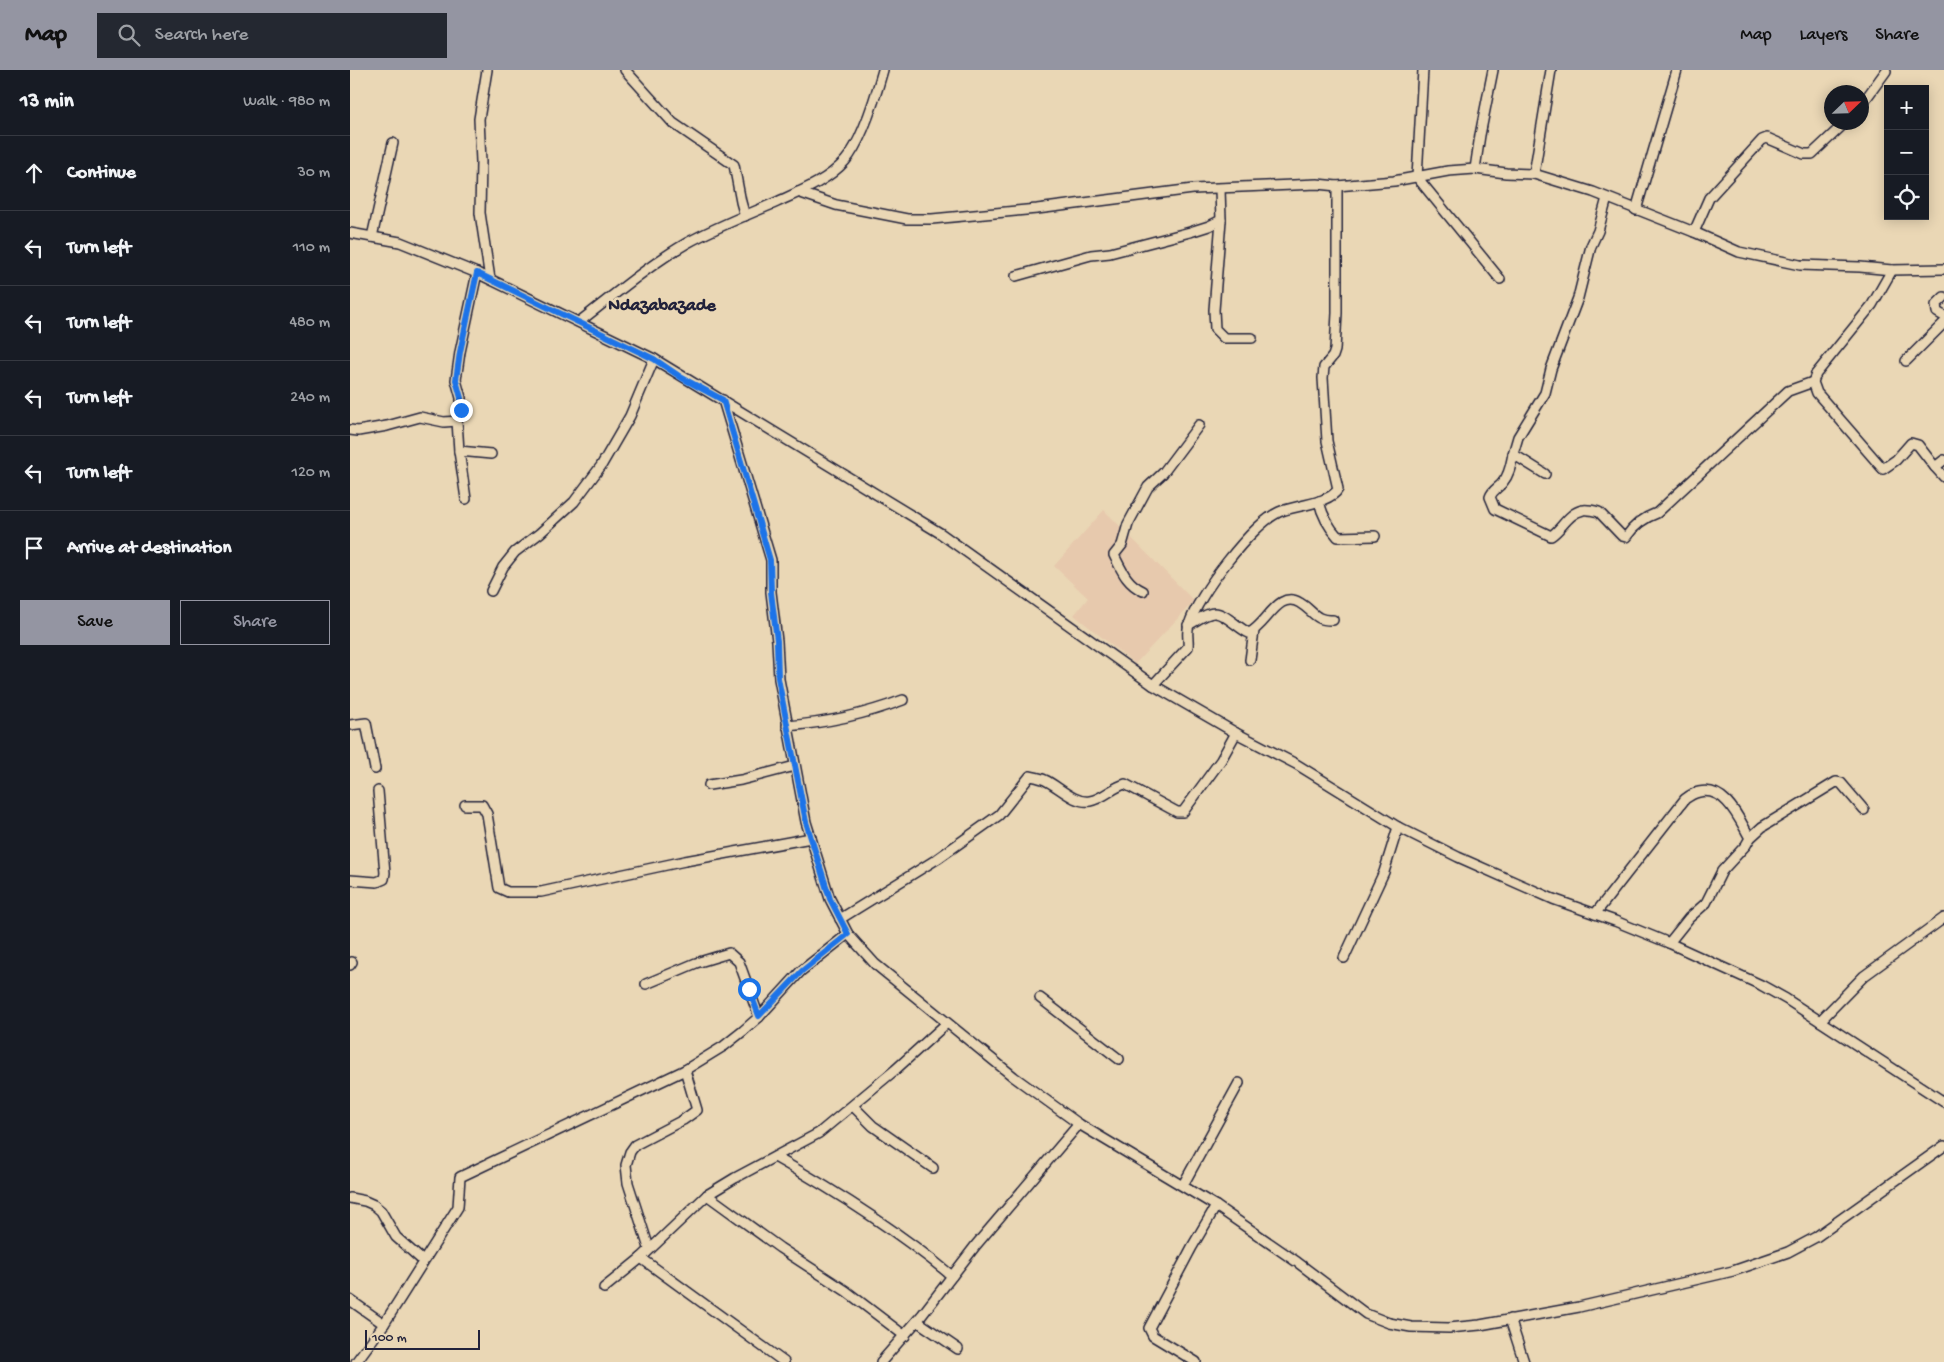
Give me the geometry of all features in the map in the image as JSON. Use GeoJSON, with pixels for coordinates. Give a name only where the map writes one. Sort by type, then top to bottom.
{"type":"FeatureCollection","features":[{"type":"Feature","properties":{"kind":"street"},"geometry":{"type":"LineString","coordinates":[[487,70],[479,119],[481,162],[480,213],[490,279]]}},
{"type":"Feature","properties":{"kind":"street"},"geometry":{"type":"LineString","coordinates":[[625,70],[673,122],[734,165],[745,216]]}},
{"type":"Feature","properties":{"kind":"street"},"geometry":{"type":"LineString","coordinates":[[579,322],[661,260],[686,244],[798,192],[832,174],[847,159],[860,135],[883,70]]}},
{"type":"Feature","properties":{"kind":"street"},"geometry":{"type":"LineString","coordinates":[[1423,70],[1417,177],[1500,279]]}},
{"type":"Feature","properties":{"kind":"street"},"geometry":{"type":"LineString","coordinates":[[1475,169],[1493,70]]}},
{"type":"Feature","properties":{"kind":"street"},"geometry":{"type":"LineString","coordinates":[[1534,174],[1551,70]]}},
{"type":"Feature","properties":{"kind":"street"},"geometry":{"type":"LineString","coordinates":[[1636,210],[1677,70]]}},
{"type":"Feature","properties":{"kind":"street"},"geometry":{"type":"LineString","coordinates":[[1869,94],[1886,71]]}},
{"type":"Feature","properties":{"kind":"street"},"geometry":{"type":"LineString","coordinates":[[1694,232],[1710,198],[1762,140],[1768,138],[1804,154],[1812,154],[1838,130]]}},
{"type":"Feature","properties":{"kind":"street"},"geometry":{"type":"LineString","coordinates":[[372,237],[392,143]]}},
{"type":"Feature","properties":{"kind":"street"},"geometry":{"type":"LineString","coordinates":[[798,192],[836,205],[907,219],[932,219],[1037,209],[1193,189],[1317,184],[1336,186],[1394,181],[1448,171],[1475,169],[1506,174],[1534,174],[1607,198],[1739,252],[1800,264],[1892,270],[1944,269]]}},
{"type":"Feature","properties":{"kind":"street"},"geometry":{"type":"LineString","coordinates":[[1153,685],[1188,647],[1188,625],[1213,579],[1262,524],[1279,512],[1319,501],[1336,494],[1338,489],[1327,441],[1323,378],[1324,367],[1333,356],[1337,313],[1336,186]]}},
{"type":"Feature","properties":{"kind":"street"},"geometry":{"type":"LineString","coordinates":[[1220,189],[1221,220],[1214,310],[1215,329],[1224,338],[1252,338]]}},
{"type":"Feature","properties":{"kind":"street"},"geometry":{"type":"LineString","coordinates":[[1607,198],[1598,232],[1591,246],[1578,298],[1551,369],[1545,393],[1518,437],[1512,454],[1509,472],[1503,482],[1492,490],[1490,497],[1495,509],[1551,536],[1557,532],[1569,517],[1583,510],[1599,512],[1622,536],[1626,537],[1634,525],[1646,517],[1657,513],[1788,391],[1813,382]]}},
{"type":"Feature","properties":{"kind":"street"},"geometry":{"type":"LineString","coordinates":[[1016,276],[1091,255],[1110,253],[1190,232],[1221,220]]}},
{"type":"Feature","properties":{"kind":"street"},"geometry":{"type":"LineString","coordinates":[[350,233],[400,242],[477,273],[654,359],[682,378],[723,400],[940,533],[1153,685],[1236,733],[1296,764],[1398,827],[1458,857],[1553,899],[1669,943],[1761,985],[1944,1102]]}},
{"type":"Feature","properties":{"kind":"street"},"geometry":{"type":"LineString","coordinates":[[1892,270],[1872,305],[1816,374],[1813,382],[1817,393],[1883,469],[1896,460],[1911,443],[1918,445],[1944,477]]}},
{"type":"Feature","properties":{"kind":"street"},"geometry":{"type":"LineString","coordinates":[[466,499],[457,421],[461,410],[461,398],[456,380],[477,273]]}},
{"type":"Feature","properties":{"kind":"street"},"geometry":{"type":"LineString","coordinates":[[1944,297],[1936,305],[1937,312],[1944,316]]}},
{"type":"Feature","properties":{"kind":"street"},"geometry":{"type":"LineString","coordinates":[[1906,361],[1944,324]]}},
{"type":"Feature","properties":{"kind":"street"},"geometry":{"type":"LineString","coordinates":[[491,591],[503,567],[515,552],[540,533],[574,502],[601,466],[630,416],[654,359]]}},
{"type":"Feature","properties":{"kind":"street"},"geometry":{"type":"LineString","coordinates":[[723,400],[770,560],[771,592],[777,641],[778,678],[806,822],[830,899],[848,934],[875,964],[1014,1077],[1079,1124],[1216,1206],[1297,1262],[1366,1314],[1389,1324],[1411,1327],[1449,1328],[1480,1325],[1579,1307],[1733,1271],[1788,1252],[1816,1237],[1944,1146]]}},
{"type":"Feature","properties":{"kind":"street"},"geometry":{"type":"LineString","coordinates":[[350,430],[358,431],[386,426],[420,417],[444,422],[457,421]]}},
{"type":"Feature","properties":{"kind":"street"},"geometry":{"type":"LineString","coordinates":[[1143,591],[1133,587],[1124,577],[1114,555],[1122,544],[1128,524],[1148,487],[1163,473],[1199,426]]}},
{"type":"Feature","properties":{"kind":"street"},"geometry":{"type":"LineString","coordinates":[[459,451],[491,454]]}},
{"type":"Feature","properties":{"kind":"street"},"geometry":{"type":"LineString","coordinates":[[1512,454],[1544,474]]}},
{"type":"Feature","properties":{"kind":"street"},"geometry":{"type":"LineString","coordinates":[[1935,467],[1944,460]]}},
{"type":"Feature","properties":{"kind":"street"},"geometry":{"type":"LineString","coordinates":[[1319,501],[1321,511],[1330,528],[1338,537],[1375,536]]}},
{"type":"Feature","properties":{"kind":"street"},"geometry":{"type":"LineString","coordinates":[[1201,598],[1209,609],[1215,613],[1222,614],[1242,630],[1249,633],[1254,631],[1288,598],[1305,605],[1314,616],[1323,621],[1333,620]]}},
{"type":"Feature","properties":{"kind":"street"},"geometry":{"type":"LineString","coordinates":[[1188,625],[1215,613]]}},
{"type":"Feature","properties":{"kind":"street"},"geometry":{"type":"LineString","coordinates":[[1250,660],[1254,631]]}},
{"type":"Feature","properties":{"kind":"street"},"geometry":{"type":"LineString","coordinates":[[787,726],[804,725],[860,714],[903,700]]}},
{"type":"Feature","properties":{"kind":"street"},"geometry":{"type":"LineString","coordinates":[[350,725],[366,723],[375,769]]}},
{"type":"Feature","properties":{"kind":"street"},"geometry":{"type":"LineString","coordinates":[[840,919],[937,859],[999,816],[1030,776],[1044,779],[1074,798],[1090,802],[1125,784],[1177,812],[1183,812],[1221,760],[1236,733]]}},
{"type":"Feature","properties":{"kind":"street"},"geometry":{"type":"LineString","coordinates":[[709,785],[741,780],[795,766]]}},
{"type":"Feature","properties":{"kind":"street"},"geometry":{"type":"LineString","coordinates":[[1669,943],[1689,918],[1706,903],[1722,871],[1750,838],[1762,828],[1836,782],[1841,783],[1864,810]]}},
{"type":"Feature","properties":{"kind":"street"},"geometry":{"type":"LineString","coordinates":[[350,880],[377,882],[384,879],[378,791]]}},
{"type":"Feature","properties":{"kind":"street"},"geometry":{"type":"LineString","coordinates":[[1595,914],[1685,799],[1698,792],[1710,792],[1723,796],[1736,813],[1750,838]]}},
{"type":"Feature","properties":{"kind":"street"},"geometry":{"type":"LineString","coordinates":[[466,805],[482,805],[487,814],[498,888],[508,892],[541,892],[685,861],[811,838]]}},
{"type":"Feature","properties":{"kind":"street"},"geometry":{"type":"LineString","coordinates":[[1344,958],[1384,872],[1398,827]]}},
{"type":"Feature","properties":{"kind":"street"},"geometry":{"type":"LineString","coordinates":[[1820,1021],[1864,976],[1944,918]]}},
{"type":"Feature","properties":{"kind":"street"},"geometry":{"type":"LineString","coordinates":[[356,1362],[384,1324],[458,1208],[460,1177],[685,1070],[724,1046],[759,1016],[802,971],[848,934]]}},
{"type":"Feature","properties":{"kind":"street"},"geometry":{"type":"LineString","coordinates":[[646,984],[696,963],[730,953],[739,962],[759,1016]]}},
{"type":"Feature","properties":{"kind":"street"},"geometry":{"type":"LineString","coordinates":[[1040,998],[1120,1059]]}},
{"type":"Feature","properties":{"kind":"street"},"geometry":{"type":"LineString","coordinates":[[604,1288],[641,1258],[649,1248],[707,1195],[735,1178],[819,1134],[947,1023]]}},
{"type":"Feature","properties":{"kind":"street"},"geometry":{"type":"LineString","coordinates":[[649,1248],[628,1183],[626,1164],[630,1152],[635,1145],[667,1130],[697,1110],[685,1070]]}},
{"type":"Feature","properties":{"kind":"street"},"geometry":{"type":"LineString","coordinates":[[1183,1185],[1239,1083]]}},
{"type":"Feature","properties":{"kind":"street"},"geometry":{"type":"LineString","coordinates":[[853,1106],[873,1126],[932,1168]]}},
{"type":"Feature","properties":{"kind":"street"},"geometry":{"type":"LineString","coordinates":[[881,1362],[905,1336],[976,1245],[1079,1124]]}},
{"type":"Feature","properties":{"kind":"street"},"geometry":{"type":"LineString","coordinates":[[775,1157],[855,1205],[922,1251],[952,1276]]}},
{"type":"Feature","properties":{"kind":"street"},"geometry":{"type":"LineString","coordinates":[[707,1195],[780,1248],[846,1291],[905,1336]]}},
{"type":"Feature","properties":{"kind":"street"},"geometry":{"type":"LineString","coordinates":[[350,1198],[374,1205],[381,1211],[396,1237],[423,1261]]}},
{"type":"Feature","properties":{"kind":"street"},"geometry":{"type":"LineString","coordinates":[[1196,1362],[1153,1336],[1149,1328],[1216,1206]]}},
{"type":"Feature","properties":{"kind":"street"},"geometry":{"type":"LineString","coordinates":[[641,1258],[784,1362]]}},
{"type":"Feature","properties":{"kind":"street"},"geometry":{"type":"LineString","coordinates":[[350,1300],[384,1324]]}},
{"type":"Feature","properties":{"kind":"street"},"geometry":{"type":"LineString","coordinates":[[1510,1319],[1524,1362]]}},
{"type":"Feature","properties":{"kind":"street"},"geometry":{"type":"LineString","coordinates":[[917,1321],[958,1349]]}},
{"type":"Feature","properties":{"kind":"shaded area"},"geometry":{"type":"Polygon","coordinates":[[[1104,510],[1194,601],[1135,664],[1074,615],[1088,598],[1054,566],[1104,510]]]}},
{"type":"Feature","properties":{"kind":"district","name":"Ndazabazade"},"geometry":{"type":"Point","coordinates":[662,304]}},
{"type":"Feature","properties":{"kind":"route"},"geometry":{"type":"LineString","coordinates":[[461,410],[461,398],[456,380],[465,325],[477,273],[654,359],[682,378],[723,400],[770,560],[771,592],[777,641],[778,678],[806,822],[830,899],[848,934],[802,971],[759,1016],[749,989]]}}]}
